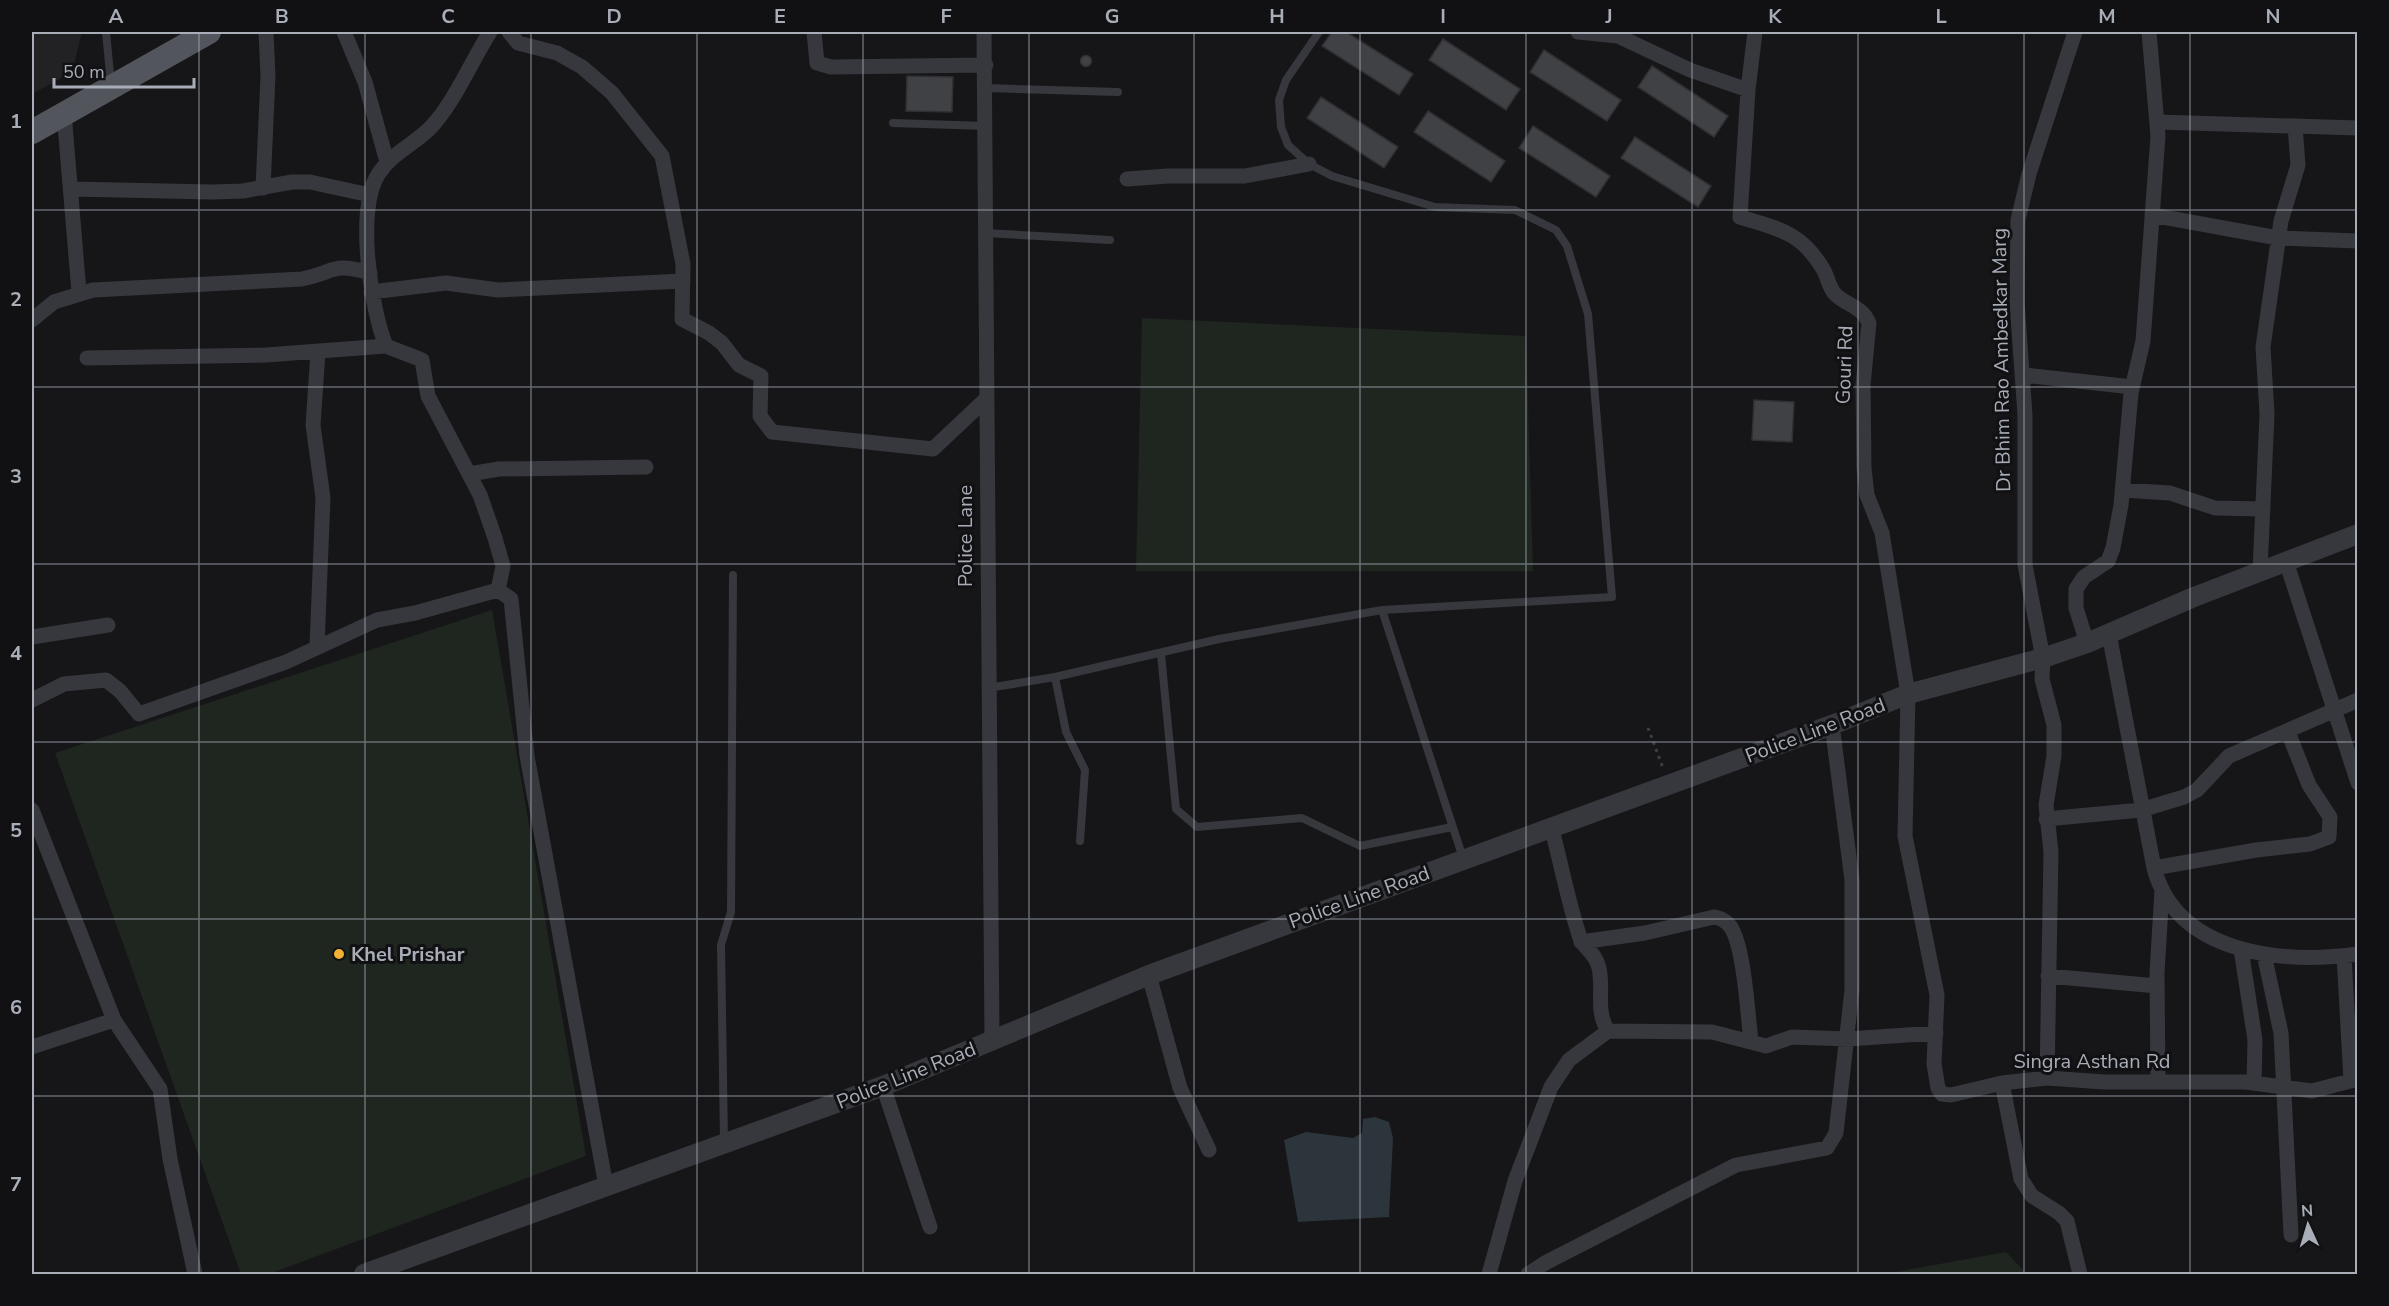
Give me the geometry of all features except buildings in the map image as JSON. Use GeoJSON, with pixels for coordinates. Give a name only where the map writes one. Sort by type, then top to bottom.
{"type":"FeatureCollection","features":[{"type":"Feature","properties":{"kind":"main road"},"geometry":{"type":"LineString","coordinates":[[32,132],[209,32]]}},
{"type":"Feature","properties":{"kind":"street"},"geometry":{"type":"LineString","coordinates":[[263,188],[268,76],[266,32]]}},
{"type":"Feature","properties":{"kind":"street"},"geometry":{"type":"LineString","coordinates":[[344,32],[365,82],[387,162]]}},
{"type":"Feature","properties":{"kind":"street"},"geometry":{"type":"LineString","coordinates":[[386,346],[374,315],[371,292],[370,195],[377,175],[387,162],[432,126],[448,106],[490,32]]}},
{"type":"Feature","properties":{"kind":"street"},"geometry":{"type":"LineString","coordinates":[[509,32],[518,43],[557,53],[582,67],[612,93],[662,156],[683,264],[682,319],[709,333],[722,343],[739,365],[761,376],[760,416],[772,432],[933,449],[985,400]]}},
{"type":"Feature","properties":{"kind":"street"},"geometry":{"type":"LineString","coordinates":[[814,32],[817,63],[831,67],[986,65]]}},
{"type":"Feature","properties":{"kind":"street","name":"Police Lane"},"geometry":{"type":"LineString","coordinates":[[984,32],[986,65],[987,688],[992,1040]]}},
{"type":"Feature","properties":{"kind":"street"},"geometry":{"type":"LineString","coordinates":[[1578,32],[1618,36],[1690,70],[1748,90]]}},
{"type":"Feature","properties":{"kind":"street","name":"Gouri Rd"},"geometry":{"type":"LineString","coordinates":[[1755,32],[1748,90],[1740,217],[1788,231],[1806,244],[1825,271],[1830,288],[1837,296],[1865,314],[1869,323],[1863,386],[1864,468],[1867,495],[1882,533],[1908,694]]}},
{"type":"Feature","properties":{"kind":"street","name":"Dr Bhim Rao Ambedkar Marg"},"geometry":{"type":"LineString","coordinates":[[2047,1078],[2051,852],[2046,819],[2055,740],[2052,709],[2042,679],[2043,658],[2025,565],[2024,375],[2017,302],[2018,220],[2029,174],[2075,32]]}},
{"type":"Feature","properties":{"kind":"street"},"geometry":{"type":"LineString","coordinates":[[2087,643],[2076,608],[2076,589],[2084,577],[2108,561],[2113,548],[2122,490],[2132,387],[2143,341],[2158,122],[2149,32]]}},
{"type":"Feature","properties":{"kind":"street"},"geometry":{"type":"LineString","coordinates":[[64,113],[79,292]]}},
{"type":"Feature","properties":{"kind":"street"},"geometry":{"type":"LineString","coordinates":[[2158,122],[2358,128]]}},
{"type":"Feature","properties":{"kind":"street"},"geometry":{"type":"LineString","coordinates":[[2260,571],[2267,414],[2263,346],[2278,238],[2284,207],[2298,165],[2295,126]]}},
{"type":"Feature","properties":{"kind":"street"},"geometry":{"type":"LineString","coordinates":[[1127,179],[1168,176],[1245,176],[1309,164]]}},
{"type":"Feature","properties":{"kind":"street"},"geometry":{"type":"LineString","coordinates":[[70,189],[212,192],[263,188],[292,182],[310,182],[370,195]]}},
{"type":"Feature","properties":{"kind":"street"},"geometry":{"type":"LineString","coordinates":[[2152,215],[2278,238],[2358,241]]}},
{"type":"Feature","properties":{"kind":"street"},"geometry":{"type":"LineString","coordinates":[[32,320],[54,302],[79,292],[302,279],[334,267],[345,267],[370,273]]}},
{"type":"Feature","properties":{"kind":"street"},"geometry":{"type":"LineString","coordinates":[[371,292],[446,283],[498,290],[683,281]]}},
{"type":"Feature","properties":{"kind":"street"},"geometry":{"type":"LineString","coordinates":[[87,358],[318,352],[386,346],[422,360],[428,396],[469,474],[487,516],[503,566],[498,590]]}},
{"type":"Feature","properties":{"kind":"street"},"geometry":{"type":"LineString","coordinates":[[317,646],[323,498],[313,425],[318,352]]}},
{"type":"Feature","properties":{"kind":"street"},"geometry":{"type":"LineString","coordinates":[[2024,375],[2132,387]]}},
{"type":"Feature","properties":{"kind":"street"},"geometry":{"type":"LineString","coordinates":[[469,474],[499,469],[646,467]]}},
{"type":"Feature","properties":{"kind":"street"},"geometry":{"type":"LineString","coordinates":[[2122,490],[2170,493],[2215,508],[2263,509]]}},
{"type":"Feature","properties":{"kind":"street","name":"Police Line Road"},"geometry":{"type":"LineString","coordinates":[[364,1275],[883,1086],[1149,975],[1463,858],[1832,725],[1908,694],[2043,658],[2087,643],[2260,571],[2358,534]]}},
{"type":"Feature","properties":{"kind":"street"},"geometry":{"type":"LineString","coordinates":[[2286,561],[2358,783]]}},
{"type":"Feature","properties":{"kind":"street"},"geometry":{"type":"LineString","coordinates":[[32,700],[64,684],[106,680],[120,691],[139,714],[286,662],[377,620],[415,613],[498,590]]}},
{"type":"Feature","properties":{"kind":"street"},"geometry":{"type":"LineString","coordinates":[[498,590],[511,599],[527,756],[606,1186]]}},
{"type":"Feature","properties":{"kind":"street"},"geometry":{"type":"LineString","coordinates":[[32,637],[108,625]]}},
{"type":"Feature","properties":{"kind":"street"},"geometry":{"type":"LineString","coordinates":[[2109,634],[2141,810],[2154,868],[2162,890],[2179,916],[2202,933],[2241,949],[2264,954],[2351,955],[2354,1080]]}},
{"type":"Feature","properties":{"kind":"street","name":"Singra Asthan Rd"},"geometry":{"type":"LineString","coordinates":[[1908,694],[1905,836],[1937,995],[1936,1077],[1942,1094],[1963,1093],[2002,1083],[2047,1078],[2254,1083],[2312,1091],[2354,1080]]}},
{"type":"Feature","properties":{"kind":"street"},"geometry":{"type":"LineString","coordinates":[[2046,819],[2141,810],[2197,790],[2229,756],[2358,700]]}},
{"type":"Feature","properties":{"kind":"street"},"geometry":{"type":"LineString","coordinates":[[1528,1275],[1545,1263],[1736,1165],[1827,1148],[1836,1133],[1852,990],[1852,880],[1832,725]]}},
{"type":"Feature","properties":{"kind":"street"},"geometry":{"type":"LineString","coordinates":[[2154,868],[2310,844],[2329,837],[2330,817],[2309,785],[2288,732]]}},
{"type":"Feature","properties":{"kind":"street"},"geometry":{"type":"LineString","coordinates":[[32,810],[114,1020],[160,1089],[170,1160],[195,1275]]}},
{"type":"Feature","properties":{"kind":"street"},"geometry":{"type":"LineString","coordinates":[[1551,826],[1581,942],[1596,956],[1600,978],[1601,1020],[1608,1031]]}},
{"type":"Feature","properties":{"kind":"street"},"geometry":{"type":"LineString","coordinates":[[2158,1082],[2157,986],[2162,890]]}},
{"type":"Feature","properties":{"kind":"street"},"geometry":{"type":"LineString","coordinates":[[1581,942],[1645,933],[1714,917],[1722,919],[1730,925],[1736,943],[1751,1042]]}},
{"type":"Feature","properties":{"kind":"street"},"geometry":{"type":"LineString","coordinates":[[2241,949],[2255,1040],[2254,1083]]}},
{"type":"Feature","properties":{"kind":"street"},"geometry":{"type":"LineString","coordinates":[[2264,954],[2279,1020],[2291,1235]]}},
{"type":"Feature","properties":{"kind":"street"},"geometry":{"type":"LineString","coordinates":[[1149,975],[1180,1088],[1209,1150]]}},
{"type":"Feature","properties":{"kind":"street"},"geometry":{"type":"LineString","coordinates":[[2048,976],[2157,986]]}},
{"type":"Feature","properties":{"kind":"street"},"geometry":{"type":"LineString","coordinates":[[32,1047],[114,1020]]}},
{"type":"Feature","properties":{"kind":"street"},"geometry":{"type":"LineString","coordinates":[[1489,1275],[1515,1180],[1551,1087],[1569,1060],[1608,1031],[1693,1030],[1721,1034],[1766,1046],[1792,1037],[1848,1039],[1936,1033]]}},
{"type":"Feature","properties":{"kind":"street"},"geometry":{"type":"LineString","coordinates":[[2002,1083],[2021,1179],[2032,1196],[2059,1213],[2067,1221],[2080,1275]]}},
{"type":"Feature","properties":{"kind":"street"},"geometry":{"type":"LineString","coordinates":[[883,1086],[930,1227]]}},
{"type":"Feature","properties":{"kind":"lane"},"geometry":{"type":"LineString","coordinates":[[106,32],[112,88]]}},
{"type":"Feature","properties":{"kind":"lane"},"geometry":{"type":"LineString","coordinates":[[987,688],[1055,677],[1219,639],[1382,610],[1612,597],[1588,314],[1567,246],[1556,230],[1534,217],[1515,210],[1435,207],[1342,180],[1309,164],[1288,145],[1281,127],[1279,100],[1286,80],[1319,32]]}},
{"type":"Feature","properties":{"kind":"lane"},"geometry":{"type":"LineString","coordinates":[[986,88],[1119,92]]}},
{"type":"Feature","properties":{"kind":"lane"},"geometry":{"type":"LineString","coordinates":[[893,123],[986,126]]}},
{"type":"Feature","properties":{"kind":"lane"},"geometry":{"type":"LineString","coordinates":[[985,233],[1110,240]]}},
{"type":"Feature","properties":{"kind":"lane"},"geometry":{"type":"LineString","coordinates":[[724,1143],[721,945],[731,912],[733,575]]}},
{"type":"Feature","properties":{"kind":"lane"},"geometry":{"type":"LineString","coordinates":[[1382,610],[1463,858]]}},
{"type":"Feature","properties":{"kind":"lane"},"geometry":{"type":"LineString","coordinates":[[1161,654],[1176,809],[1197,827],[1302,818],[1360,846],[1452,827]]}},
{"type":"Feature","properties":{"kind":"lane"},"geometry":{"type":"LineString","coordinates":[[1055,677],[1066,732],[1085,770],[1080,841]]}},
{"type":"Feature","properties":{"kind":"path"},"geometry":{"type":"LineString","coordinates":[[1648,728],[1669,784]]}},
{"type":"Feature","properties":{"kind":"shaded area"},"geometry":{"type":"Polygon","coordinates":[[[32,32],[82,32],[72,72],[32,94],[32,32]]]}},
{"type":"Feature","properties":{"kind":"shaded area"},"geometry":{"type":"Polygon","coordinates":[[[1142,318],[1526,336],[1533,571],[1136,571],[1142,318]]]}},
{"type":"Feature","properties":{"kind":"shaded area","name":"Khel Prishar"},"geometry":{"type":"Polygon","coordinates":[[[492,610],[586,1156],[269,1274],[241,1274],[55,753],[492,610]]]}},
{"type":"Feature","properties":{"kind":"shaded area"},"geometry":{"type":"Polygon","coordinates":[[[1375,1117],[1389,1122],[1393,1138],[1389,1217],[1298,1222],[1284,1140],[1306,1132],[1353,1138],[1362,1133],[1363,1119],[1375,1117]]]}},
{"type":"Feature","properties":{"kind":"shaded area"},"geometry":{"type":"Polygon","coordinates":[[[2006,1252],[2027,1274],[1884,1274],[2006,1252]]]}},
{"type":"Feature","properties":{"kind":"place","name":"Khel Prishar"},"geometry":{"type":"Point","coordinates":[339,954]}}]}
